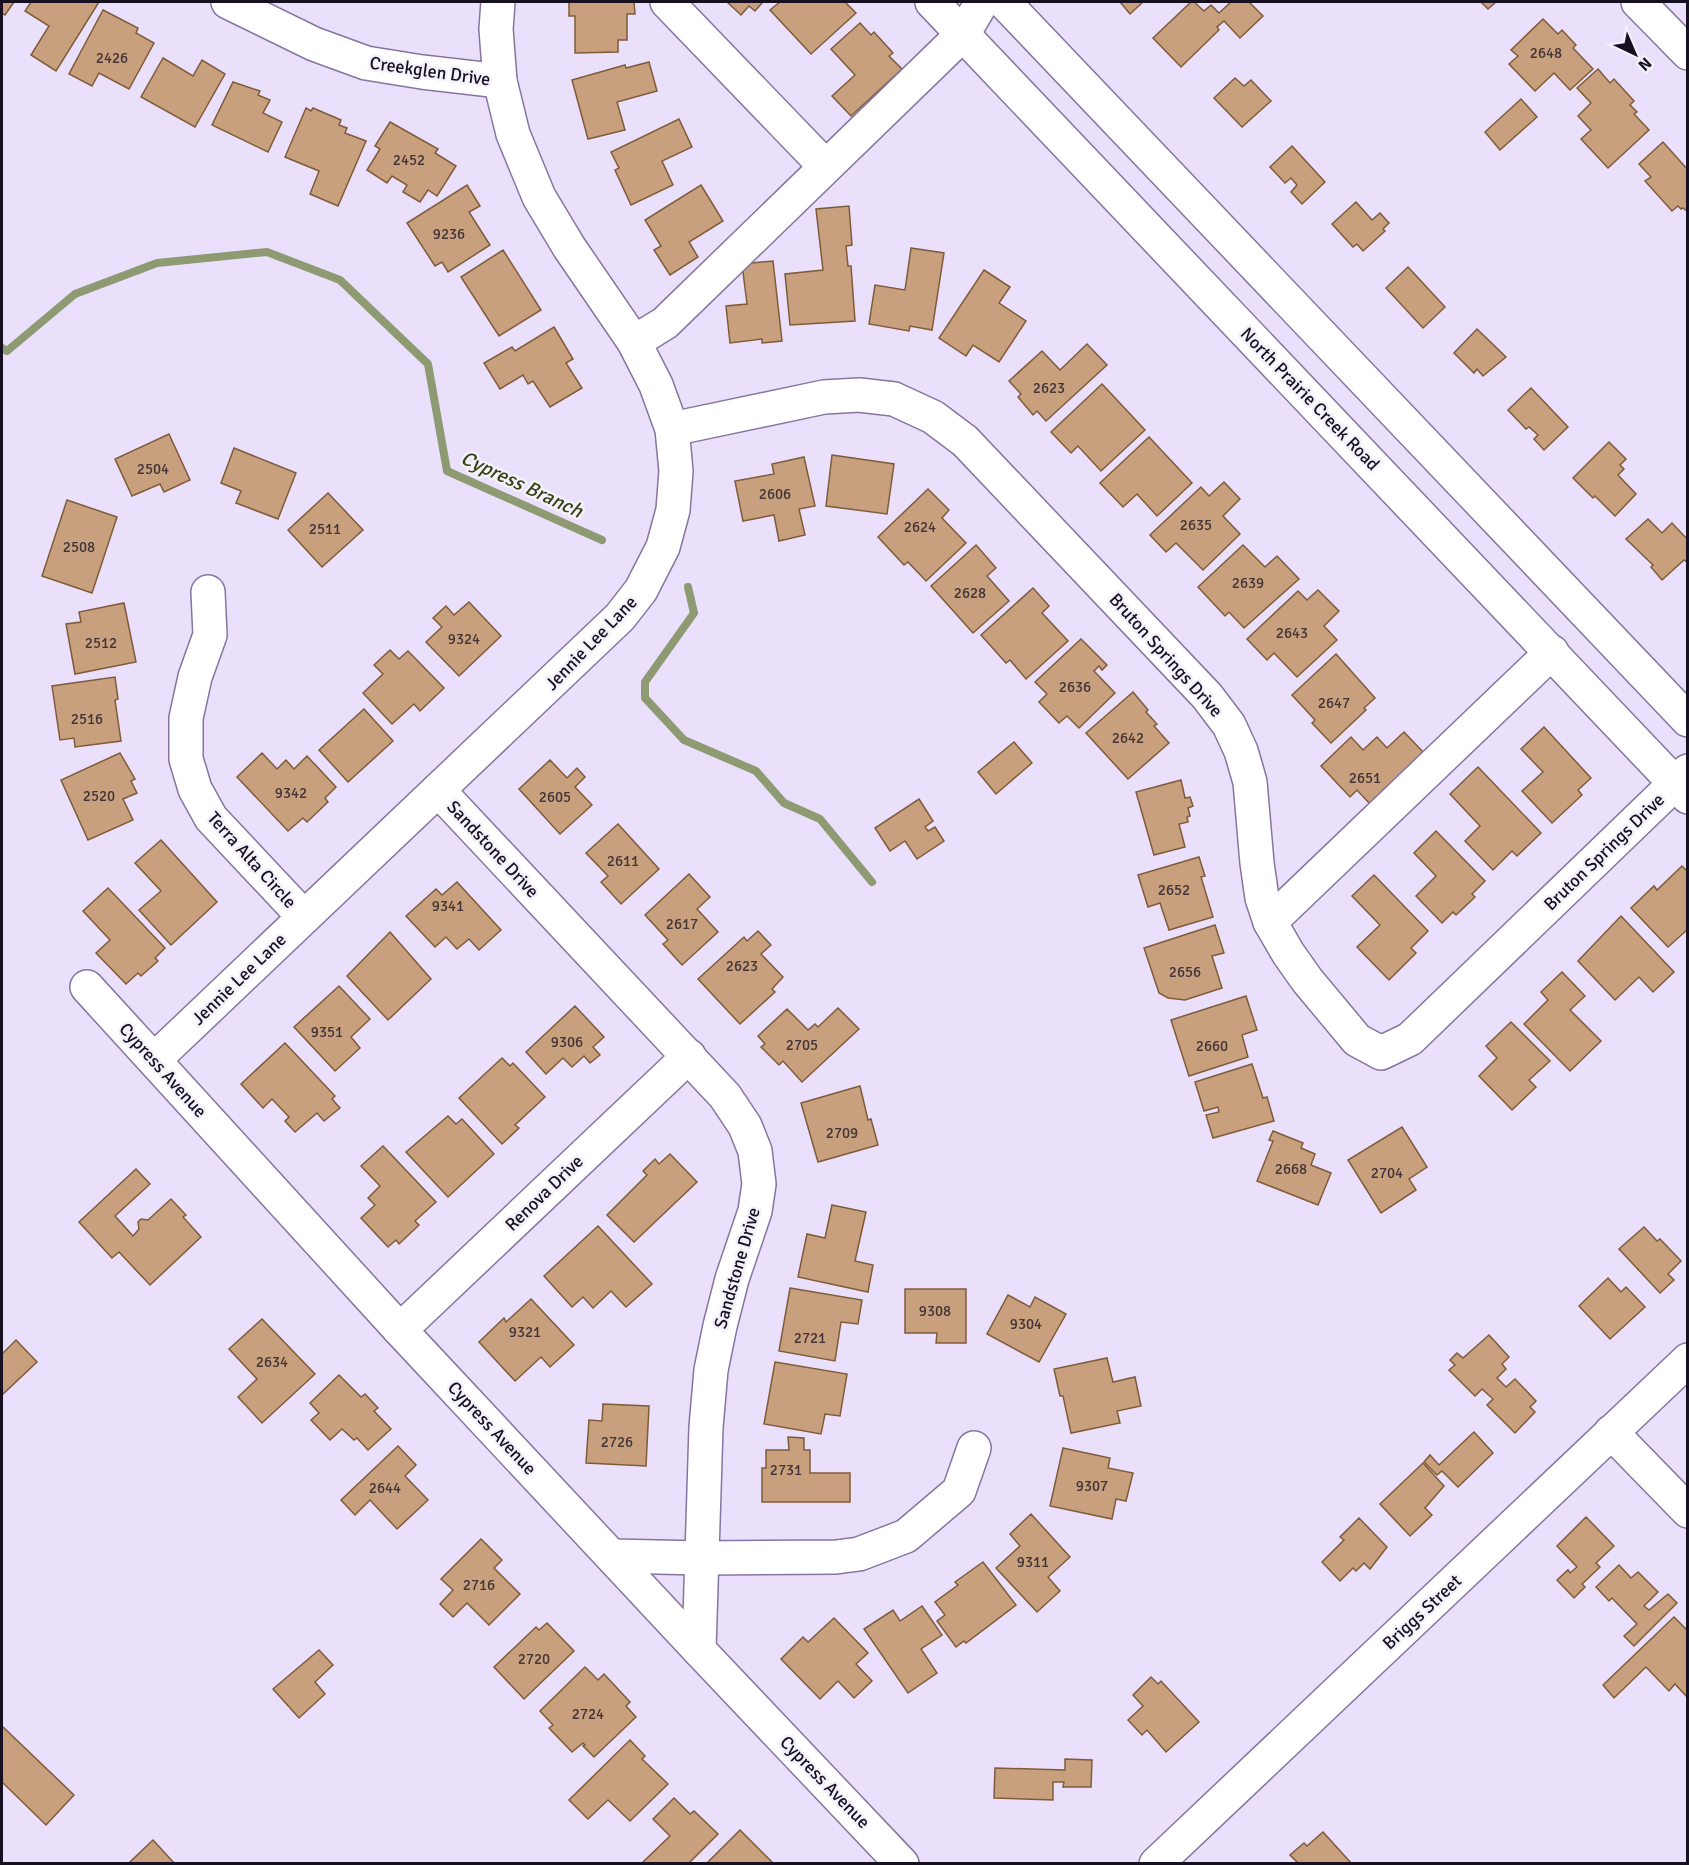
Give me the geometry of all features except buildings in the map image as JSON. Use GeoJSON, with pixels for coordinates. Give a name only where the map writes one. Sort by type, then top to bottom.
{"type":"FeatureCollection","features":[{"type":"Feature","properties":{"kind":"street","name":"Creekglen Drive"},"geometry":{"type":"LineString","coordinates":[[228,2],[314,44],[366,63],[501,81]]}},
{"type":"Feature","properties":{"kind":"street","name":"Jennie Lee Lane"},"geometry":{"type":"LineString","coordinates":[[154,1060],[621,617],[641,590],[663,547],[673,510],[676,471],[672,429],[656,385],[634,342],[539,197],[513,134],[501,81],[496,30],[498,2]]}},
{"type":"Feature","properties":{"kind":"street"},"geometry":{"type":"LineString","coordinates":[[667,2],[825,166]]}},
{"type":"Feature","properties":{"kind":"street","name":"North Prairie Creek Road"},"geometry":{"type":"LineString","coordinates":[[932,2],[1552,652],[1683,784]]}},
{"type":"Feature","properties":{"kind":"street"},"geometry":{"type":"LineString","coordinates":[[634,342],[665,323],[963,34],[982,2]]}},
{"type":"Feature","properties":{"kind":"street"},"geometry":{"type":"LineString","coordinates":[[1004,2],[1688,720]]}},
{"type":"Feature","properties":{"kind":"street"},"geometry":{"type":"LineString","coordinates":[[1638,2],[1688,53]]}},
{"type":"Feature","properties":{"kind":"street","name":"Bruton Springs Drive"},"geometry":{"type":"LineString","coordinates":[[672,429],[824,397],[859,395],[894,399],[933,417],[965,441],[1207,696],[1229,725],[1241,751],[1250,782],[1257,863],[1262,898],[1270,922],[1287,953],[1357,1040],[1381,1053],[1410,1039],[1683,784]]}},
{"type":"Feature","properties":{"kind":"street","name":"Terra Alta Circle"},"geometry":{"type":"LineString","coordinates":[[208,592],[210,635],[195,676],[186,718],[186,759],[195,789],[211,818],[304,917]]}},
{"type":"Feature","properties":{"kind":"street"},"geometry":{"type":"LineString","coordinates":[[1270,922],[1552,652]]}},
{"type":"Feature","properties":{"kind":"street","name":"Sandstone Drive"},"geometry":{"type":"LineString","coordinates":[[438,790],[725,1096],[745,1126],[755,1151],[759,1184],[755,1211],[732,1279],[711,1370],[706,1427],[699,1650]]}},
{"type":"Feature","properties":{"kind":"street","name":"Cypress Avenue"},"geometry":{"type":"LineString","coordinates":[[87,987],[400,1330],[902,1863]]}},
{"type":"Feature","properties":{"kind":"street","name":"Renova Drive"},"geometry":{"type":"LineString","coordinates":[[400,1330],[688,1056]]}},
{"type":"Feature","properties":{"kind":"street","name":"Briggs Street"},"geometry":{"type":"LineString","coordinates":[[1156,1863],[1688,1359]]}},
{"type":"Feature","properties":{"kind":"street"},"geometry":{"type":"LineString","coordinates":[[1611,1432],[1688,1511]]}},
{"type":"Feature","properties":{"kind":"street"},"geometry":{"type":"LineString","coordinates":[[612,1556],[836,1557],[859,1554],[906,1536],[959,1491],[974,1448]]}},
{"type":"Feature","properties":{"kind":"waterway","name":"Cypress Branch"},"geometry":{"type":"LineString","coordinates":[[2,348],[7,351],[75,294],[157,263],[267,252],[340,280],[428,364],[447,471],[602,540]]}},
{"type":"Feature","properties":{"kind":"waterway","name":"Cypress Branch"},"geometry":{"type":"LineString","coordinates":[[688,587],[694,613],[645,682],[645,698],[684,740],[756,771],[784,803],[820,819],[872,882]]}}]}
